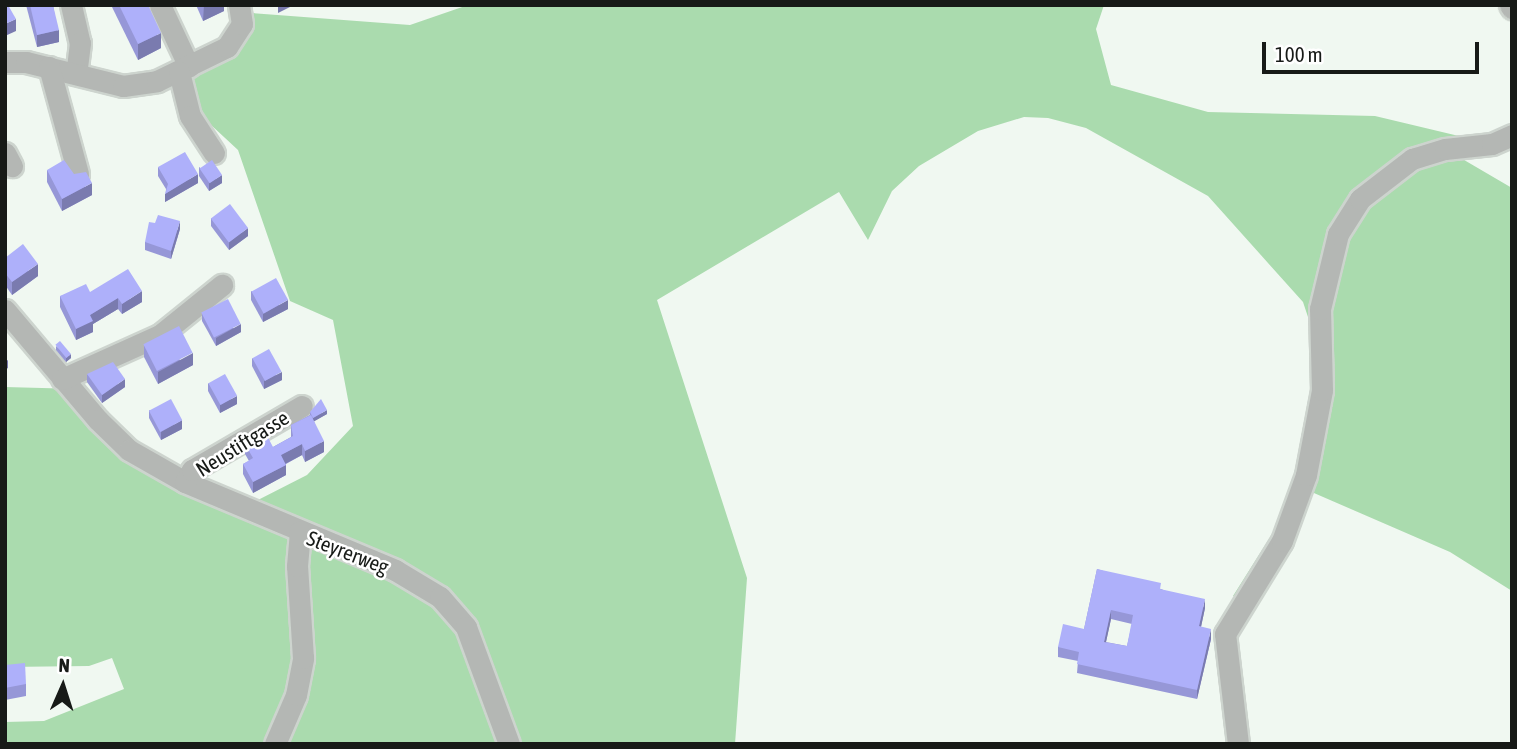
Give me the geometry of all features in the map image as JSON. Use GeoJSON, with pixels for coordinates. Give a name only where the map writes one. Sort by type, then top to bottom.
{"type":"FeatureCollection","features":[{"type":"Feature","properties":{"kind":"street"},"geometry":{"type":"LineString","coordinates":[[71,5],[80,43],[76,74]]}},
{"type":"Feature","properties":{"kind":"street"},"geometry":{"type":"LineString","coordinates":[[160,5],[184,70],[190,116],[214,153]]}},
{"type":"Feature","properties":{"kind":"street"},"geometry":{"type":"LineString","coordinates":[[5,62],[48,67],[123,86],[157,82],[227,47],[242,24],[239,5]]}},
{"type":"Feature","properties":{"kind":"street"},"geometry":{"type":"LineString","coordinates":[[48,67],[78,174]]}},
{"type":"Feature","properties":{"kind":"street"},"geometry":{"type":"LineString","coordinates":[[1238,744],[1225,634],[1282,541],[1306,475],[1322,390],[1320,309],[1338,234],[1360,198],[1412,159],[1445,149],[1492,144],[1512,135]]}},
{"type":"Feature","properties":{"kind":"street"},"geometry":{"type":"LineString","coordinates":[[62,379],[160,335],[222,285]]}},
{"type":"Feature","properties":{"kind":"street","name":"Neustiftgasse"},"geometry":{"type":"LineString","coordinates":[[5,310],[113,437],[186,482],[300,531]]}},
{"type":"Feature","properties":{"kind":"street","name":"Neustiftgasse"},"geometry":{"type":"LineString","coordinates":[[186,482],[192,470],[302,406]]}},
{"type":"Feature","properties":{"kind":"street","name":"Steyrerweg"},"geometry":{"type":"LineString","coordinates":[[275,744],[296,695],[303,659],[296,566],[300,531],[396,570],[454,609],[479,655],[509,744]]}},
{"type":"Feature","properties":{"kind":"green space"},"geometry":{"type":"Polygon","coordinates":[[[468,5],[1104,5],[1096,29],[1111,85],[1208,112],[1375,116],[1463,137],[1459,157],[1512,188],[1512,591],[1450,552],[1307,490],[1250,600],[1233,596],[1276,528],[1314,422],[1314,335],[1303,302],[1208,196],[1086,128],[1048,118],[1024,117],[978,131],[919,166],[892,191],[868,240],[839,192],[657,300],[747,578],[735,744],[5,744],[5,722],[44,721],[124,689],[112,658],[89,666],[5,667],[5,387],[79,389],[117,431],[173,469],[252,503],[307,475],[353,426],[333,320],[290,301],[238,150],[197,112],[190,70],[238,52],[252,13],[410,25],[468,5]]]}},
{"type":"Feature","properties":{"kind":"building"},"geometry":{"type":"Polygon","coordinates":[[[5,5],[8,5],[16,19],[5,24],[5,5]]]}},
{"type":"Feature","properties":{"kind":"building"},"geometry":{"type":"Polygon","coordinates":[[[30,5],[53,5],[59,30],[37,35],[30,5]]]}},
{"type":"Feature","properties":{"kind":"building"},"geometry":{"type":"Polygon","coordinates":[[[119,5],[148,5],[161,33],[138,44],[119,5]]]}},
{"type":"Feature","properties":{"kind":"building"},"geometry":{"type":"Polygon","coordinates":[[[185,152],[198,174],[165,194],[168,184],[158,167],[185,152]]]}},
{"type":"Feature","properties":{"kind":"building"},"geometry":{"type":"Polygon","coordinates":[[[64,160],[74,174],[86,172],[92,183],[62,199],[47,170],[64,160]]]}},
{"type":"Feature","properties":{"kind":"building"},"geometry":{"type":"Polygon","coordinates":[[[212,160],[222,175],[210,183],[200,168],[212,160]]]}},
{"type":"Feature","properties":{"kind":"building"},"geometry":{"type":"Polygon","coordinates":[[[230,204],[248,228],[229,242],[211,218],[230,204]]]}},
{"type":"Feature","properties":{"kind":"building"},"geometry":{"type":"Polygon","coordinates":[[[158,215],[180,221],[171,251],[145,242],[149,222],[155,223],[158,215]]]}},
{"type":"Feature","properties":{"kind":"building"},"geometry":{"type":"Polygon","coordinates":[[[23,244],[38,264],[12,282],[5,273],[5,258],[23,244]]]}},
{"type":"Feature","properties":{"kind":"building"},"geometry":{"type":"Polygon","coordinates":[[[128,269],[142,291],[122,304],[118,298],[90,315],[93,321],[76,329],[60,296],[86,284],[90,292],[128,269]]]}},
{"type":"Feature","properties":{"kind":"building"},"geometry":{"type":"Polygon","coordinates":[[[276,278],[288,300],[264,313],[252,292],[276,278]]]}},
{"type":"Feature","properties":{"kind":"building"},"geometry":{"type":"Polygon","coordinates":[[[228,299],[241,324],[214,338],[201,313],[228,299]]]}},
{"type":"Feature","properties":{"kind":"building"},"geometry":{"type":"Polygon","coordinates":[[[179,326],[193,353],[157,371],[143,344],[179,326]]]}},
{"type":"Feature","properties":{"kind":"building"},"geometry":{"type":"Polygon","coordinates":[[[60,341],[71,354],[66,358],[55,345],[60,341]]]}},
{"type":"Feature","properties":{"kind":"building"},"geometry":{"type":"Polygon","coordinates":[[[269,349],[282,372],[265,381],[252,358],[269,349]]]}},
{"type":"Feature","properties":{"kind":"building"},"geometry":{"type":"Polygon","coordinates":[[[113,362],[125,379],[102,395],[87,374],[113,362]]]}},
{"type":"Feature","properties":{"kind":"building"},"geometry":{"type":"Polygon","coordinates":[[[225,374],[237,396],[221,405],[208,383],[225,374]]]}},
{"type":"Feature","properties":{"kind":"building"},"geometry":{"type":"Polygon","coordinates":[[[171,399],[182,420],[160,432],[149,411],[171,399]]]}},
{"type":"Feature","properties":{"kind":"building"},"geometry":{"type":"Polygon","coordinates":[[[321,399],[327,410],[313,418],[310,412],[321,399]]]}},
{"type":"Feature","properties":{"kind":"building"},"geometry":{"type":"Polygon","coordinates":[[[311,415],[324,441],[305,451],[302,444],[281,455],[286,465],[253,482],[243,464],[253,458],[245,444],[265,432],[273,447],[293,436],[291,425],[311,415]]]}},
{"type":"Feature","properties":{"kind":"building"},"geometry":{"type":"Polygon","coordinates":[[[1097,569],[1161,583],[1160,589],[1205,599],[1199,626],[1211,629],[1197,690],[1077,664],[1079,652],[1058,647],[1063,624],[1084,629],[1097,569]],[[1111,610],[1104,642],[1127,646],[1133,615],[1111,610]]]}},
{"type":"Feature","properties":{"kind":"building"},"geometry":{"type":"Polygon","coordinates":[[[25,663],[26,684],[5,688],[5,665],[25,663]]]}}]}
